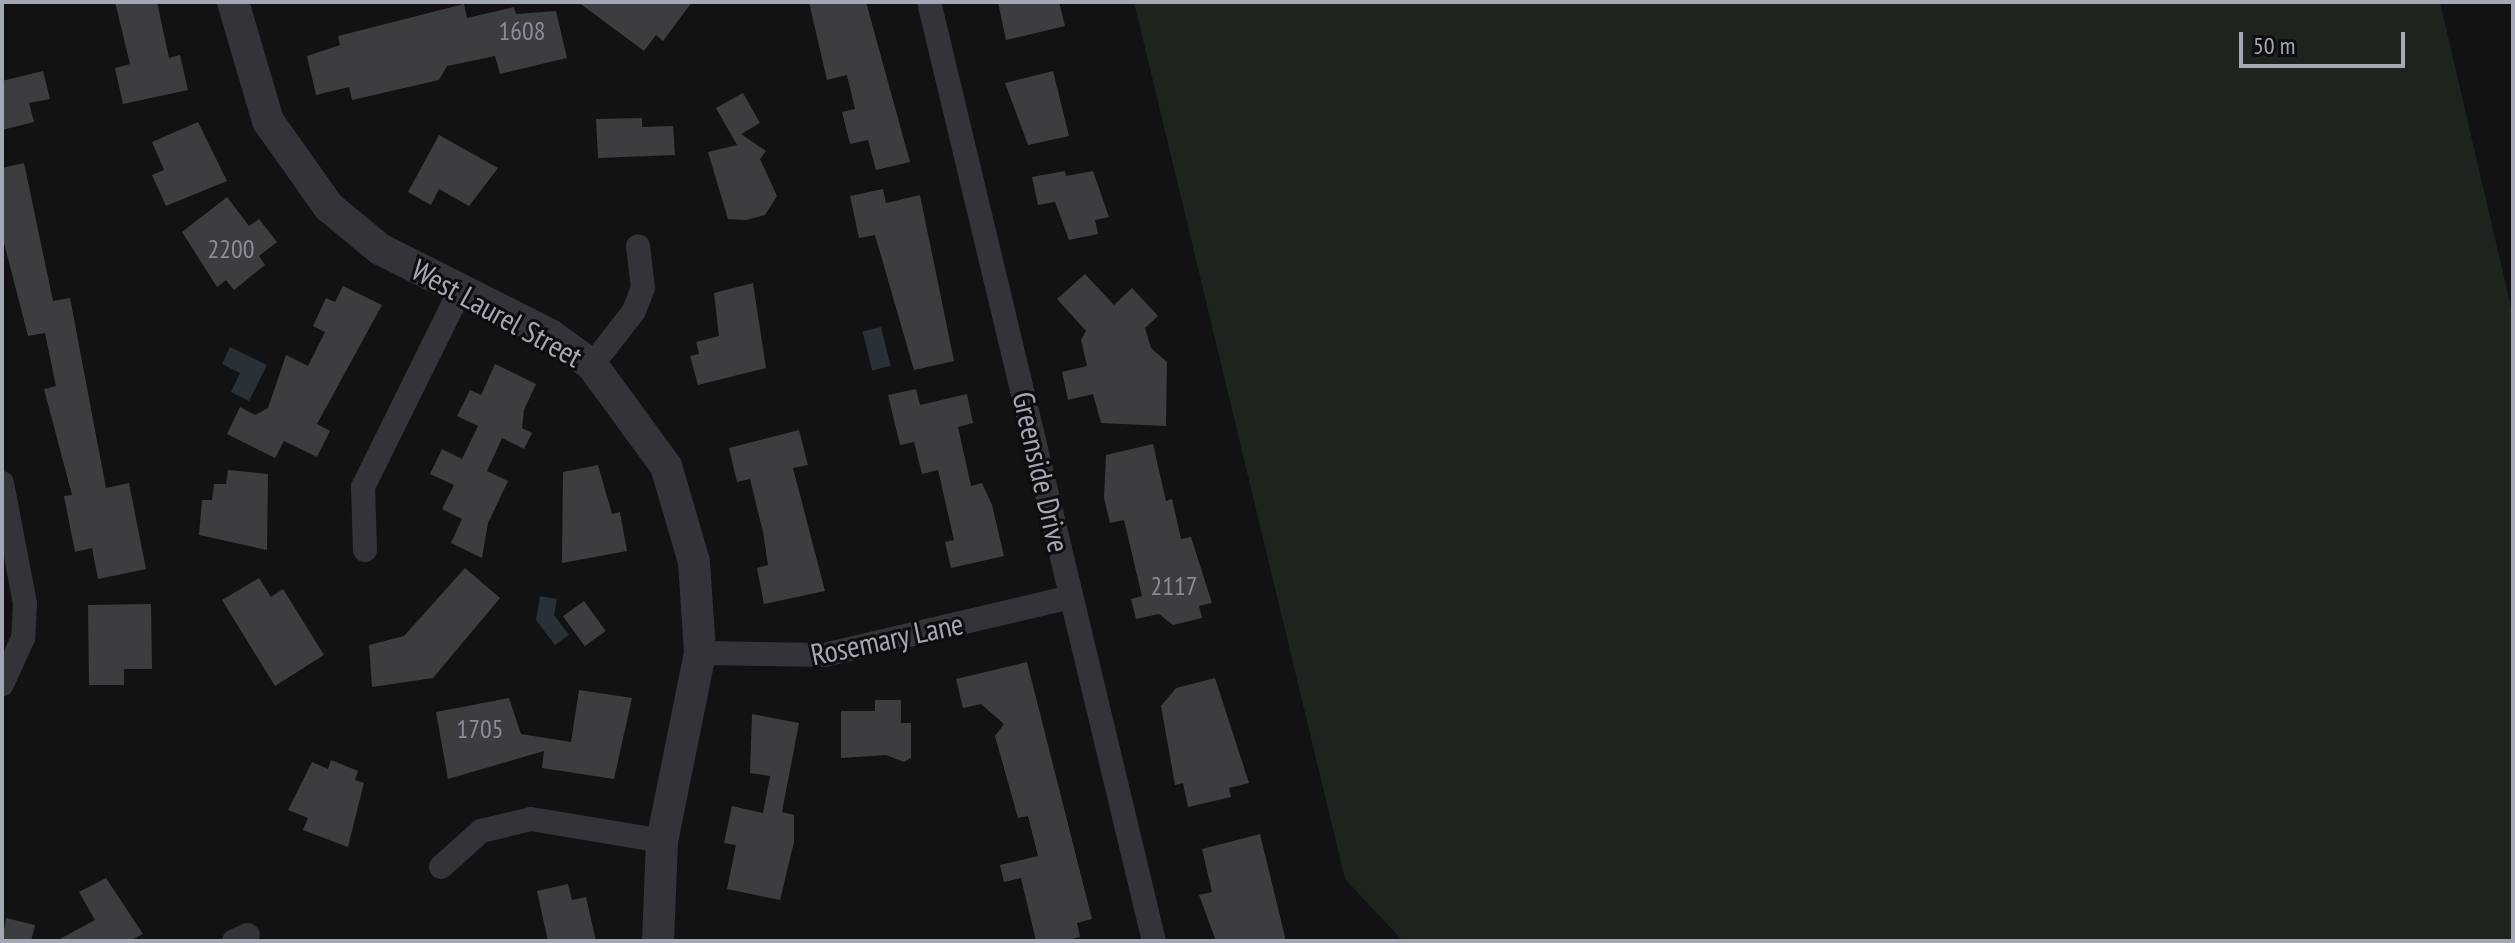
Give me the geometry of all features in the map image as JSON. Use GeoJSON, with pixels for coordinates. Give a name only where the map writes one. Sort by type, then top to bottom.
{"type":"FeatureCollection","features":[{"type":"Feature","properties":{"kind":"street","name":"West Laurel Street"},"geometry":{"type":"LineString","coordinates":[[233,2],[259,98],[306,181],[380,249],[461,289],[592,365],[651,438],[678,499],[696,577],[700,653],[662,841],[658,941]]}},
{"type":"Feature","properties":{"kind":"street","name":"Greenside Drive"},"geometry":{"type":"LineString","coordinates":[[929,2],[1154,941]]}},
{"type":"Feature","properties":{"kind":"street"},"geometry":{"type":"LineString","coordinates":[[592,365],[634,311],[643,288],[638,246]]}},
{"type":"Feature","properties":{"kind":"street"},"geometry":{"type":"LineString","coordinates":[[365,550],[363,487],[461,289]]}},
{"type":"Feature","properties":{"kind":"street"},"geometry":{"type":"LineString","coordinates":[[2,483],[25,604],[23,638],[2,684]]}},
{"type":"Feature","properties":{"kind":"street","name":"Rosemary Lane"},"geometry":{"type":"LineString","coordinates":[[700,653],[824,655],[1071,597]]}},
{"type":"Feature","properties":{"kind":"street"},"geometry":{"type":"LineString","coordinates":[[441,867],[481,831],[531,819],[662,841]]}},
{"type":"Feature","properties":{"kind":"shaded area"},"geometry":{"type":"Polygon","coordinates":[[[1134,2],[2440,2],[2513,316],[2513,941],[1403,941],[1345,879],[1134,2]]]}},
{"type":"Feature","properties":{"kind":"shaded area"},"geometry":{"type":"Polygon","coordinates":[[[881,327],[891,366],[872,370],[863,332],[881,327]]]}},
{"type":"Feature","properties":{"kind":"shaded area"},"geometry":{"type":"Polygon","coordinates":[[[230,347],[267,365],[249,401],[231,392],[240,373],[222,364],[230,347]]]}},
{"type":"Feature","properties":{"kind":"shaded area"},"geometry":{"type":"Polygon","coordinates":[[[540,596],[557,599],[554,615],[569,635],[555,645],[536,620],[540,596]]]}},
{"type":"Feature","properties":{"kind":"building"},"geometry":{"type":"Polygon","coordinates":[[[115,2],[157,2],[169,58],[180,55],[188,90],[123,104],[115,68],[130,64],[115,2]]]}},
{"type":"Feature","properties":{"kind":"building"},"geometry":{"type":"Polygon","coordinates":[[[578,2],[692,2],[663,41],[656,35],[644,51],[578,2]]]}},
{"type":"Feature","properties":{"kind":"building"},"geometry":{"type":"Polygon","coordinates":[[[809,2],[866,2],[910,162],[876,170],[868,140],[850,144],[842,112],[855,109],[847,75],[827,80],[809,2]]]}},
{"type":"Feature","properties":{"kind":"building"},"geometry":{"type":"Polygon","coordinates":[[[998,2],[1059,2],[1065,26],[1006,40],[998,2]]]}},
{"type":"Feature","properties":{"kind":"building"},"geometry":{"type":"Polygon","coordinates":[[[464,4],[467,18],[514,7],[516,14],[556,11],[567,58],[500,74],[495,56],[447,66],[439,80],[352,100],[349,87],[316,95],[307,56],[340,45],[338,36],[464,4]]]}},
{"type":"Feature","properties":{"kind":"building"},"geometry":{"type":"Polygon","coordinates":[[[43,71],[50,99],[29,103],[34,122],[2,130],[2,81],[43,71]]]}},
{"type":"Feature","properties":{"kind":"building"},"geometry":{"type":"Polygon","coordinates":[[[1053,71],[1069,136],[1028,145],[1005,83],[1053,71]]]}},
{"type":"Feature","properties":{"kind":"building"},"geometry":{"type":"Polygon","coordinates":[[[743,93],[760,123],[741,134],[766,151],[760,159],[777,196],[765,215],[746,220],[728,219],[708,152],[737,145],[716,108],[743,93]]]}},
{"type":"Feature","properties":{"kind":"building"},"geometry":{"type":"Polygon","coordinates":[[[642,118],[642,127],[673,126],[675,155],[598,158],[596,119],[642,118]]]}},
{"type":"Feature","properties":{"kind":"building"},"geometry":{"type":"Polygon","coordinates":[[[198,122],[227,181],[166,206],[152,175],[164,170],[152,142],[198,122]]]}},
{"type":"Feature","properties":{"kind":"building"},"geometry":{"type":"Polygon","coordinates":[[[439,135],[498,168],[469,206],[439,189],[431,205],[408,192],[439,135]]]}},
{"type":"Feature","properties":{"kind":"building"},"geometry":{"type":"Polygon","coordinates":[[[24,163],[53,301],[70,298],[106,488],[129,483],[146,569],[98,579],[92,548],[75,552],[64,496],[72,495],[44,389],[56,386],[45,333],[28,336],[2,235],[2,168],[24,163]]]}},
{"type":"Feature","properties":{"kind":"building"},"geometry":{"type":"Polygon","coordinates":[[[1065,171],[1066,176],[1093,171],[1109,217],[1095,220],[1098,234],[1069,240],[1055,202],[1038,205],[1032,177],[1065,171]]]}},
{"type":"Feature","properties":{"kind":"building"},"geometry":{"type":"Polygon","coordinates":[[[883,189],[886,203],[920,195],[954,361],[914,370],[875,235],[859,238],[850,196],[883,189]]]}},
{"type":"Feature","properties":{"kind":"building"},"geometry":{"type":"Polygon","coordinates":[[[227,197],[249,226],[259,219],[277,242],[259,256],[265,265],[234,290],[226,280],[217,287],[182,232],[227,197]]]}},
{"type":"Feature","properties":{"kind":"building"},"geometry":{"type":"Polygon","coordinates":[[[1085,274],[1114,305],[1132,288],[1158,316],[1145,328],[1151,348],[1167,362],[1166,426],[1101,423],[1093,394],[1068,400],[1062,372],[1087,366],[1081,340],[1086,331],[1057,299],[1085,274]]]}},
{"type":"Feature","properties":{"kind":"building"},"geometry":{"type":"Polygon","coordinates":[[[753,283],[766,368],[698,385],[690,356],[699,354],[696,342],[719,336],[714,293],[753,283]]]}},
{"type":"Feature","properties":{"kind":"building"},"geometry":{"type":"Polygon","coordinates":[[[343,286],[382,305],[317,424],[330,431],[317,457],[284,441],[275,458],[227,434],[240,407],[255,415],[268,408],[286,355],[308,366],[325,332],[313,326],[326,298],[335,302],[343,286]]]}},
{"type":"Feature","properties":{"kind":"building"},"geometry":{"type":"Polygon","coordinates":[[[495,364],[536,384],[524,410],[522,428],[532,433],[524,449],[502,438],[487,471],[508,481],[488,523],[482,558],[451,543],[462,519],[442,509],[454,485],[430,474],[442,449],[462,459],[478,426],[457,416],[470,390],[481,395],[495,364]]]}},
{"type":"Feature","properties":{"kind":"building"},"geometry":{"type":"Polygon","coordinates":[[[916,389],[920,405],[967,394],[973,423],[958,427],[971,486],[982,483],[992,505],[1004,556],[951,568],[945,542],[954,540],[938,470],[922,474],[914,442],[900,445],[888,395],[916,389]]]}},
{"type":"Feature","properties":{"kind":"building"},"geometry":{"type":"Polygon","coordinates":[[[799,430],[808,465],[793,468],[825,591],[764,604],[757,568],[768,565],[763,532],[750,479],[737,482],[729,448],[799,430]]]}},
{"type":"Feature","properties":{"kind":"building"},"geometry":{"type":"Polygon","coordinates":[[[1153,444],[1166,501],[1172,499],[1181,539],[1191,537],[1212,603],[1199,606],[1202,618],[1173,625],[1159,614],[1136,619],[1131,599],[1142,596],[1124,520],[1110,523],[1104,498],[1106,455],[1153,444]]]}},
{"type":"Feature","properties":{"kind":"building"},"geometry":{"type":"Polygon","coordinates":[[[598,465],[612,514],[620,512],[627,551],[562,563],[563,472],[598,465]]]}},
{"type":"Feature","properties":{"kind":"building"},"geometry":{"type":"Polygon","coordinates":[[[228,470],[268,474],[267,550],[199,535],[202,500],[212,500],[214,484],[226,484],[228,470]]]}},
{"type":"Feature","properties":{"kind":"building"},"geometry":{"type":"Polygon","coordinates":[[[465,568],[500,598],[433,678],[372,687],[369,645],[404,636],[465,568]]]}},
{"type":"Feature","properties":{"kind":"building"},"geometry":{"type":"Polygon","coordinates":[[[259,578],[271,597],[283,589],[324,655],[275,686],[222,600],[259,578]]]}},
{"type":"Feature","properties":{"kind":"building"},"geometry":{"type":"Polygon","coordinates":[[[584,601],[606,631],[585,646],[563,616],[584,601]]]}},
{"type":"Feature","properties":{"kind":"building"},"geometry":{"type":"Polygon","coordinates":[[[151,604],[152,669],[124,669],[124,685],[89,685],[88,605],[151,604]]]}},
{"type":"Feature","properties":{"kind":"building"},"geometry":{"type":"Polygon","coordinates":[[[1027,662],[1092,919],[1077,923],[1080,937],[1063,941],[1036,941],[1021,878],[1004,882],[1000,865],[1038,856],[1028,816],[1018,818],[995,736],[1004,724],[981,704],[963,708],[956,679],[1027,662]]]}},
{"type":"Feature","properties":{"kind":"building"},"geometry":{"type":"Polygon","coordinates":[[[1215,678],[1249,783],[1229,788],[1231,797],[1188,807],[1183,783],[1175,785],[1161,706],[1176,688],[1215,678]]]}},
{"type":"Feature","properties":{"kind":"building"},"geometry":{"type":"Polygon","coordinates":[[[579,690],[632,698],[614,779],[542,768],[544,751],[448,779],[436,712],[509,698],[521,734],[571,742],[579,690]]]}},
{"type":"Feature","properties":{"kind":"building"},"geometry":{"type":"Polygon","coordinates":[[[875,700],[901,700],[901,723],[911,723],[911,758],[904,762],[886,755],[841,758],[841,711],[875,711],[875,700]]]}},
{"type":"Feature","properties":{"kind":"building"},"geometry":{"type":"Polygon","coordinates":[[[752,714],[799,723],[782,812],[794,815],[794,842],[780,900],[727,889],[736,845],[724,843],[732,806],[763,813],[770,776],[750,773],[752,714]]]}},
{"type":"Feature","properties":{"kind":"building"},"geometry":{"type":"Polygon","coordinates":[[[331,760],[358,771],[355,780],[364,783],[348,847],[303,830],[308,818],[288,810],[312,762],[328,769],[331,760]]]}},
{"type":"Feature","properties":{"kind":"building"},"geometry":{"type":"Polygon","coordinates":[[[1260,834],[1286,941],[1216,941],[1199,895],[1212,892],[1202,849],[1260,834]]]}},
{"type":"Feature","properties":{"kind":"building"},"geometry":{"type":"Polygon","coordinates":[[[106,878],[143,934],[129,941],[56,941],[95,920],[79,892],[106,878]]]}},
{"type":"Feature","properties":{"kind":"building"},"geometry":{"type":"Polygon","coordinates":[[[568,884],[572,900],[586,897],[596,941],[548,941],[537,891],[568,884]]]}},
{"type":"Feature","properties":{"kind":"building"},"geometry":{"type":"Polygon","coordinates":[[[6,918],[35,925],[31,941],[2,941],[6,918]]]}}]}
